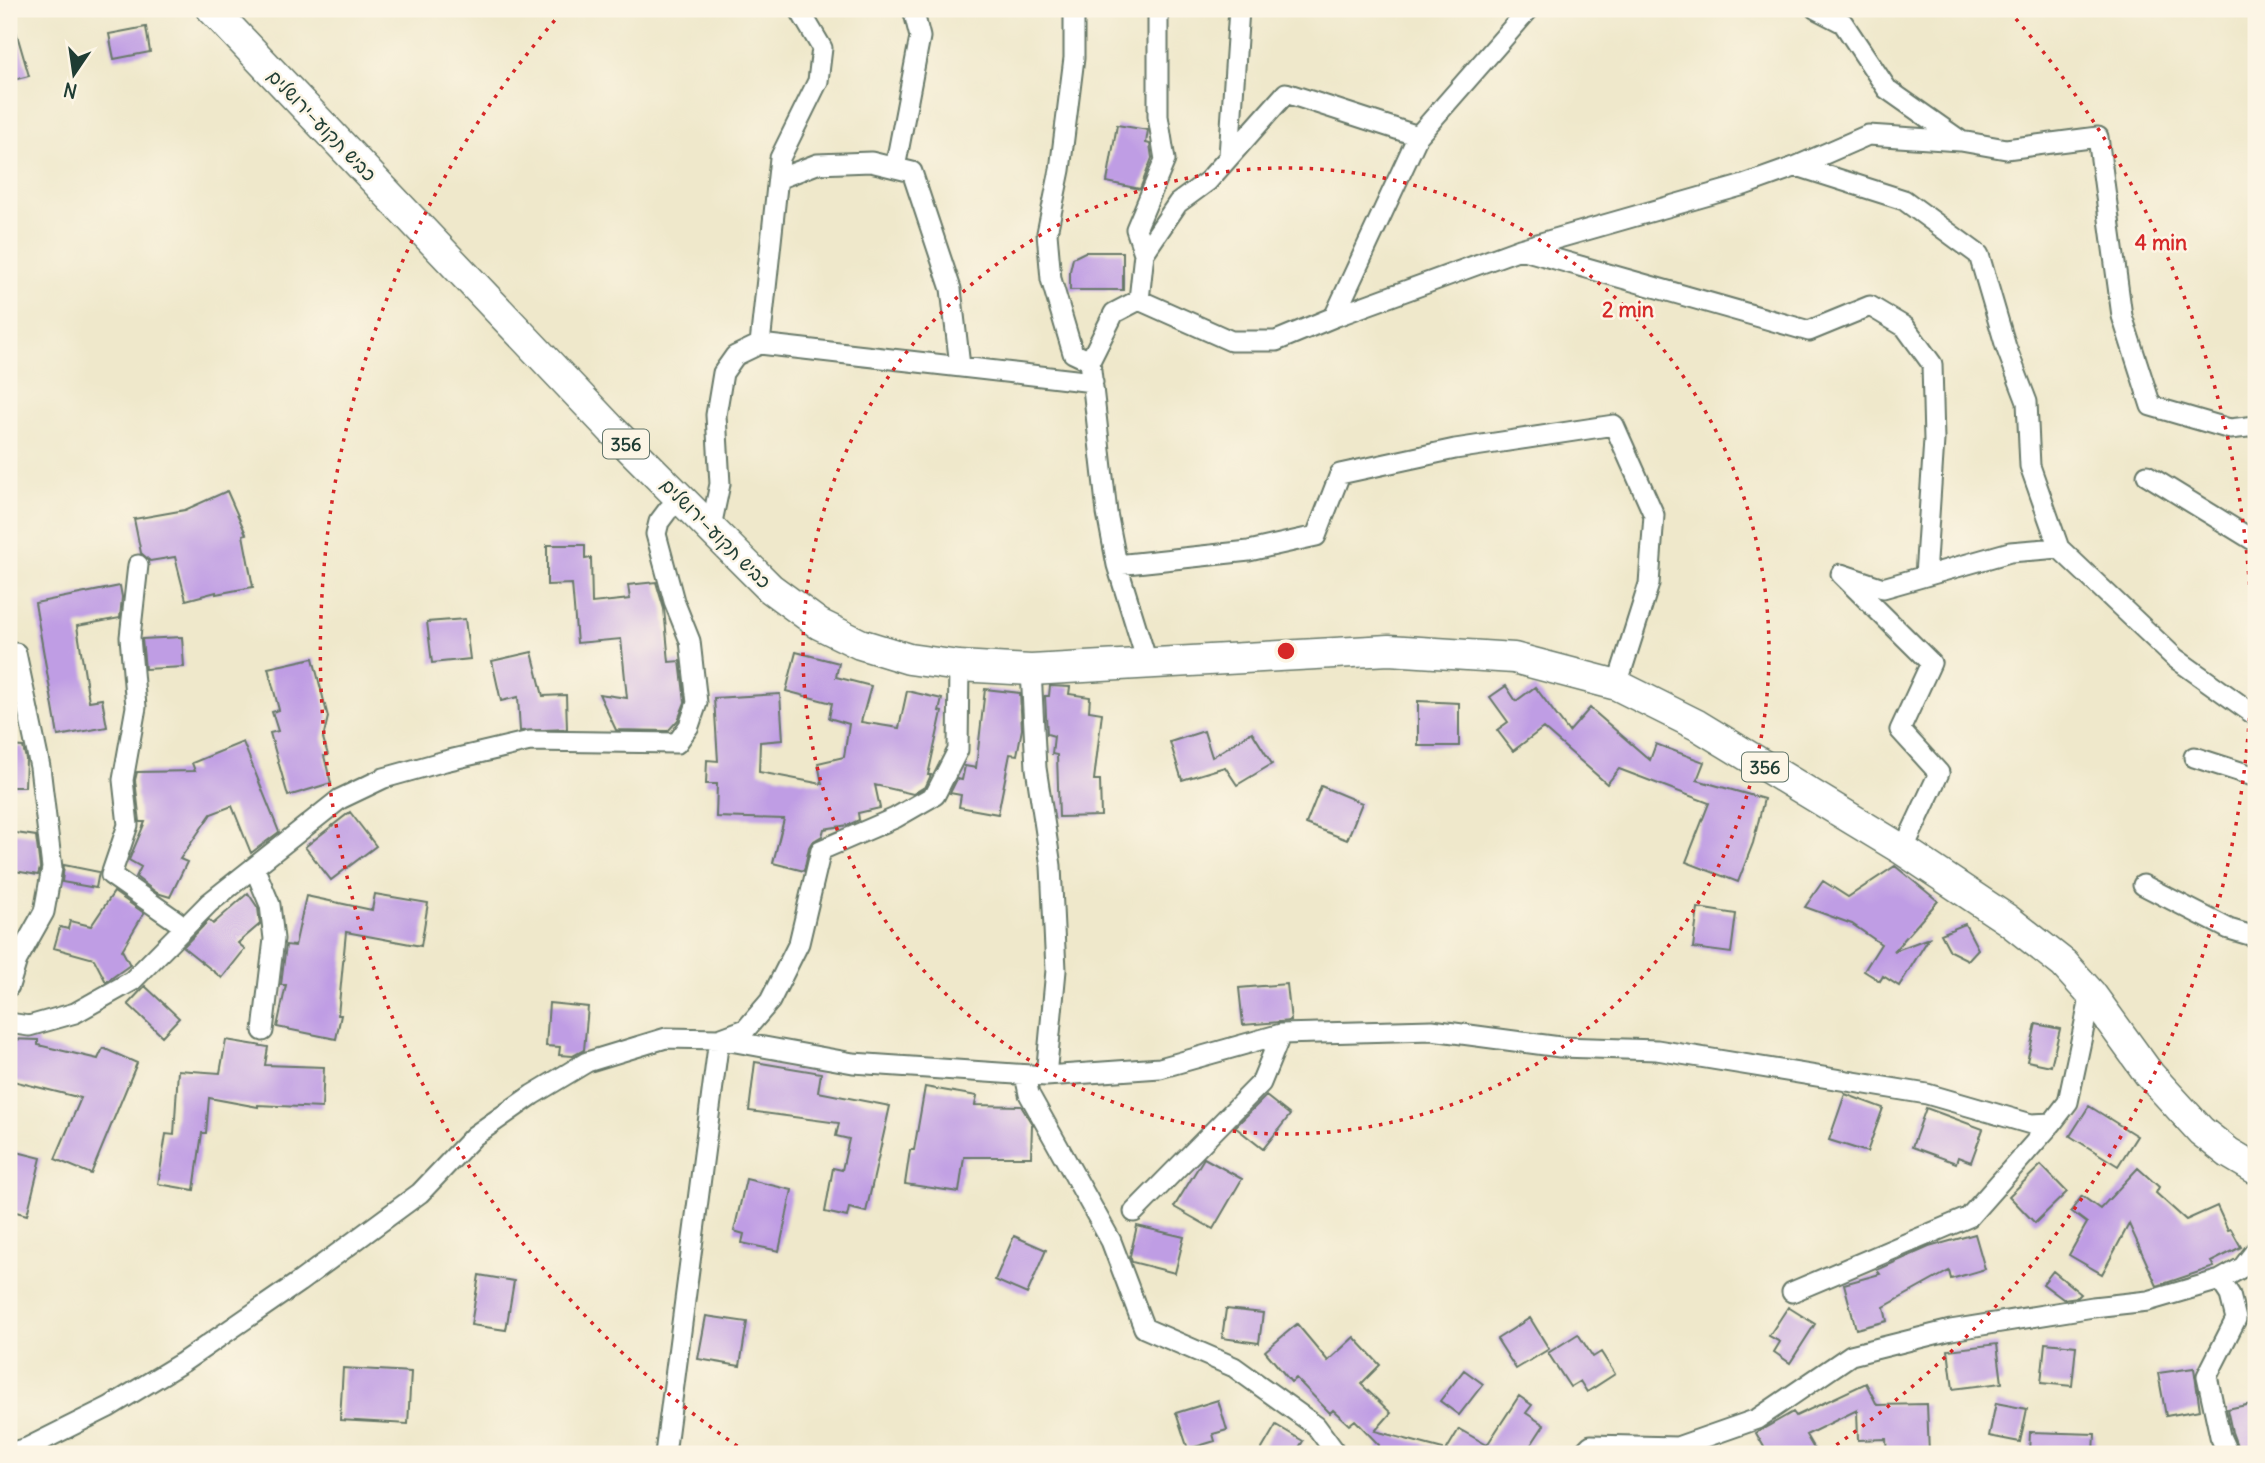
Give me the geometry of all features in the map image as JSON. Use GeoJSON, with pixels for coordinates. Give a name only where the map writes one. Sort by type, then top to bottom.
{"type":"FeatureCollection","features":[{"type":"Feature","properties":{"kind":"main road","name":"כביש תקוע–ירושלים"},"geometry":{"type":"LineString","coordinates":[[212,9],[612,430],[770,588],[819,624],[873,648],[909,659],[959,666],[1031,670],[1148,665]]}},
{"type":"Feature","properties":{"kind":"main road","name":"356"},"geometry":{"type":"LineString","coordinates":[[1148,665],[1389,650],[1514,658],[1617,685],[1697,725],[1903,850],[2008,920],[2064,964],[2091,994],[2149,1074],[2201,1131],[2229,1153],[2256,1169]]}},
{"type":"Feature","properties":{"kind":"street"},"geometry":{"type":"LineString","coordinates":[[760,344],[780,158],[818,81],[822,48],[799,9]]}},
{"type":"Feature","properties":{"kind":"street"},"geometry":{"type":"LineString","coordinates":[[895,168],[920,37],[913,9]]}},
{"type":"Feature","properties":{"kind":"street"},"geometry":{"type":"LineString","coordinates":[[1074,9],[1071,83],[1060,170],[1047,233],[1051,279],[1073,353],[1090,361]]}},
{"type":"Feature","properties":{"kind":"street"},"geometry":{"type":"LineString","coordinates":[[1139,300],[1144,253],[1136,229],[1165,160],[1158,116],[1158,9]]}},
{"type":"Feature","properties":{"kind":"street"},"geometry":{"type":"LineString","coordinates":[[1229,156],[1239,9]]}},
{"type":"Feature","properties":{"kind":"street"},"geometry":{"type":"LineString","coordinates":[[1334,317],[1418,136],[1529,9]]}},
{"type":"Feature","properties":{"kind":"street"},"geometry":{"type":"LineString","coordinates":[[1816,9],[1843,23],[1887,89],[1961,141]]}},
{"type":"Feature","properties":{"kind":"street"},"geometry":{"type":"LineString","coordinates":[[1144,253],[1178,203],[1208,181],[1286,93],[1418,136]]}},
{"type":"Feature","properties":{"kind":"street"},"geometry":{"type":"LineString","coordinates":[[1139,300],[1231,341],[1276,341],[1520,249],[1744,185],[1797,166],[1868,135],[1961,141],[2006,149],[2098,136],[2122,316],[2151,406],[2230,429],[2256,426]]}},
{"type":"Feature","properties":{"kind":"street"},"geometry":{"type":"LineString","coordinates":[[778,179],[817,164],[871,162],[912,172],[951,289],[960,366]]}},
{"type":"Feature","properties":{"kind":"street"},"geometry":{"type":"LineString","coordinates":[[1797,166],[1904,200],[1979,255],[2006,347],[2027,402],[2029,466],[2060,548],[2175,658],[2256,716]]}},
{"type":"Feature","properties":{"kind":"street"},"geometry":{"type":"LineString","coordinates":[[1520,249],[1809,331],[1870,306],[1905,327],[1932,364],[1934,440],[1925,576]]}},
{"type":"Feature","properties":{"kind":"street"},"geometry":{"type":"LineString","coordinates":[[1139,300],[1114,313],[1090,361],[1107,513],[1117,565],[1148,665]]}},
{"type":"Feature","properties":{"kind":"street"},"geometry":{"type":"LineString","coordinates":[[711,527],[720,484],[716,415],[723,373],[735,356],[760,344],[1093,382]]}},
{"type":"Feature","properties":{"kind":"street"},"geometry":{"type":"LineString","coordinates":[[1117,565],[1249,551],[1316,536],[1340,474],[1455,449],[1614,425],[1654,515],[1650,584],[1617,685]]}},
{"type":"Feature","properties":{"kind":"street"},"geometry":{"type":"LineString","coordinates":[[2147,475],[2256,542]]}},
{"type":"Feature","properties":{"kind":"street"},"geometry":{"type":"LineString","coordinates":[[9,1023],[29,1026],[75,1013],[132,981],[209,903],[340,799],[384,778],[530,741],[677,743],[689,726],[697,703],[690,641],[674,601],[656,534],[659,522],[668,510],[682,499]]}},
{"type":"Feature","properties":{"kind":"street"},"geometry":{"type":"LineString","coordinates":[[1903,850],[1939,773],[1900,730],[1931,663],[1841,574],[1882,588],[2010,552],[2060,548]]}},
{"type":"Feature","properties":{"kind":"street"},"geometry":{"type":"LineString","coordinates":[[138,565],[130,637],[136,707],[123,780],[128,825],[111,875],[185,927]]}},
{"type":"Feature","properties":{"kind":"street"},"geometry":{"type":"LineString","coordinates":[[9,986],[17,960],[44,912],[52,868],[40,767],[16,653]]}},
{"type":"Feature","properties":{"kind":"street"},"geometry":{"type":"LineString","coordinates":[[719,1039],[746,1028],[770,1001],[799,943],[821,850],[895,818],[935,795],[958,750],[959,666]]}},
{"type":"Feature","properties":{"kind":"street"},"geometry":{"type":"LineString","coordinates":[[1031,670],[1036,768],[1051,866],[1056,970],[1046,1076]]}},
{"type":"Feature","properties":{"kind":"street"},"geometry":{"type":"LineString","coordinates":[[2194,757],[2256,777]]}},
{"type":"Feature","properties":{"kind":"street"},"geometry":{"type":"LineString","coordinates":[[254,867],[270,905],[274,939],[263,1031]]}},
{"type":"Feature","properties":{"kind":"street"},"geometry":{"type":"LineString","coordinates":[[2143,885],[2229,929],[2256,937]]}},
{"type":"Feature","properties":{"kind":"street"},"geometry":{"type":"LineString","coordinates":[[1792,1292],[1969,1217],[2068,1102],[2091,994]]}},
{"type":"Feature","properties":{"kind":"street"},"geometry":{"type":"LineString","coordinates":[[9,1453],[27,1448],[109,1407],[183,1362],[299,1282],[420,1193],[474,1136],[533,1095],[587,1062],[667,1038],[719,1039],[853,1063],[1046,1076],[1160,1068],[1280,1034],[1432,1030],[1560,1047],[1657,1050],[1927,1094],[2031,1124],[2052,1123]]}},
{"type":"Feature","properties":{"kind":"street"},"geometry":{"type":"LineString","coordinates":[[1134,1212],[1261,1083],[1280,1034]]}},
{"type":"Feature","properties":{"kind":"street"},"geometry":{"type":"LineString","coordinates":[[665,1454],[719,1039]]}},
{"type":"Feature","properties":{"kind":"street"},"geometry":{"type":"LineString","coordinates":[[1025,1075],[1029,1094],[1111,1241],[1144,1328],[1234,1367],[1316,1426],[1334,1454]]}},
{"type":"Feature","properties":{"kind":"street"},"geometry":{"type":"LineString","coordinates":[[1582,1454],[1591,1446],[1677,1447],[1757,1419],[1851,1355],[1951,1331],[2094,1307],[2148,1301],[2220,1280],[2243,1267],[2256,1250]]}},
{"type":"Feature","properties":{"kind":"street"},"geometry":{"type":"LineString","coordinates":[[2220,1280],[2230,1295],[2236,1319],[2207,1376],[2220,1436],[2228,1454]]}},
{"type":"Feature","properties":{"kind":"building"},"geometry":{"type":"Polygon","coordinates":[[[13,21],[29,76],[9,81],[9,22],[13,21]]]}},
{"type":"Feature","properties":{"kind":"building"},"geometry":{"type":"Polygon","coordinates":[[[146,27],[150,52],[114,59],[109,34],[146,27]]]}},
{"type":"Feature","properties":{"kind":"building"},"geometry":{"type":"Polygon","coordinates":[[[1117,125],[1148,130],[1146,143],[1150,144],[1152,158],[1140,189],[1107,182],[1117,125]]]}},
{"type":"Feature","properties":{"kind":"building"},"geometry":{"type":"Polygon","coordinates":[[[1085,252],[1123,252],[1123,290],[1070,290],[1073,258],[1085,252]]]}},
{"type":"Feature","properties":{"kind":"building"},"geometry":{"type":"Polygon","coordinates":[[[227,491],[246,534],[243,535],[253,587],[216,592],[186,600],[175,557],[150,561],[141,553],[134,519],[185,510],[227,491]]]}},
{"type":"Feature","properties":{"kind":"building"},"geometry":{"type":"Polygon","coordinates":[[[547,545],[585,545],[585,559],[591,558],[592,603],[630,599],[628,585],[656,582],[664,609],[669,662],[680,661],[685,702],[678,720],[668,731],[616,730],[599,694],[627,698],[621,639],[577,643],[572,584],[547,585],[547,545]]]}},
{"type":"Feature","properties":{"kind":"building"},"geometry":{"type":"Polygon","coordinates":[[[120,586],[120,618],[77,626],[89,701],[102,699],[107,727],[58,736],[35,603],[120,586]]]}},
{"type":"Feature","properties":{"kind":"building"},"geometry":{"type":"Polygon","coordinates":[[[465,619],[470,659],[432,663],[427,622],[465,619]]]}},
{"type":"Feature","properties":{"kind":"building"},"geometry":{"type":"Polygon","coordinates":[[[182,637],[184,667],[145,669],[142,639],[182,637]]]}},
{"type":"Feature","properties":{"kind":"building"},"geometry":{"type":"Polygon","coordinates":[[[532,652],[543,696],[566,695],[567,729],[520,731],[518,697],[501,701],[492,661],[532,652]]]}},
{"type":"Feature","properties":{"kind":"building"},"geometry":{"type":"Polygon","coordinates":[[[796,652],[839,663],[836,677],[871,686],[861,722],[899,728],[907,691],[942,699],[939,711],[942,712],[928,775],[931,775],[926,786],[913,794],[875,785],[880,808],[858,813],[859,820],[848,825],[824,829],[822,836],[809,847],[804,871],[773,863],[784,819],[716,817],[717,784],[706,784],[707,760],[718,761],[714,698],[780,694],[783,740],[760,742],[759,772],[822,784],[818,763],[844,757],[849,724],[829,718],[832,703],[786,691],[796,652]]]}},
{"type":"Feature","properties":{"kind":"building"},"geometry":{"type":"Polygon","coordinates":[[[313,658],[328,717],[323,738],[328,755],[324,756],[331,783],[288,796],[270,733],[278,731],[272,712],[279,710],[268,668],[313,658]]]}},
{"type":"Feature","properties":{"kind":"building"},"geometry":{"type":"Polygon","coordinates":[[[1050,686],[1070,687],[1069,694],[1090,697],[1089,711],[1102,713],[1094,780],[1100,780],[1101,816],[1059,817],[1057,755],[1052,754],[1054,736],[1047,734],[1045,696],[1049,696],[1050,686]]]}},
{"type":"Feature","properties":{"kind":"building"},"geometry":{"type":"Polygon","coordinates":[[[1506,686],[1516,701],[1535,687],[1569,732],[1590,708],[1650,760],[1656,744],[1704,762],[1697,780],[1764,799],[1753,843],[1738,882],[1686,862],[1709,803],[1619,769],[1607,784],[1543,728],[1513,751],[1497,730],[1508,722],[1490,697],[1506,686]]]}},
{"type":"Feature","properties":{"kind":"building"},"geometry":{"type":"Polygon","coordinates":[[[985,689],[1020,693],[1022,729],[1017,755],[1010,754],[998,814],[959,807],[961,795],[950,793],[957,779],[962,780],[965,766],[976,768],[985,689]]]}},
{"type":"Feature","properties":{"kind":"building"},"geometry":{"type":"Polygon","coordinates":[[[1418,701],[1459,703],[1459,746],[1418,746],[1418,701]]]}},
{"type":"Feature","properties":{"kind":"building"},"geometry":{"type":"Polygon","coordinates":[[[1204,731],[1212,757],[1252,732],[1272,764],[1237,785],[1225,767],[1182,780],[1170,742],[1204,731]]]}},
{"type":"Feature","properties":{"kind":"building"},"geometry":{"type":"Polygon","coordinates":[[[243,742],[279,832],[251,853],[232,806],[211,814],[180,859],[187,862],[170,897],[157,893],[136,877],[141,867],[129,860],[145,822],[140,822],[135,780],[137,772],[195,771],[192,763],[243,742]]]}},
{"type":"Feature","properties":{"kind":"building"},"geometry":{"type":"Polygon","coordinates":[[[9,746],[23,747],[26,759],[25,787],[9,787],[9,746]]]}},
{"type":"Feature","properties":{"kind":"building"},"geometry":{"type":"Polygon","coordinates":[[[1321,786],[1362,803],[1347,840],[1306,824],[1321,786]]]}},
{"type":"Feature","properties":{"kind":"building"},"geometry":{"type":"Polygon","coordinates":[[[350,812],[376,846],[331,880],[305,847],[350,812]]]}},
{"type":"Feature","properties":{"kind":"building"},"geometry":{"type":"Polygon","coordinates":[[[9,832],[36,836],[40,868],[38,875],[9,870],[9,832]]]}},
{"type":"Feature","properties":{"kind":"building"},"geometry":{"type":"Polygon","coordinates":[[[64,865],[99,872],[96,888],[62,882],[64,865]]]}},
{"type":"Feature","properties":{"kind":"building"},"geometry":{"type":"Polygon","coordinates":[[[1895,866],[1938,901],[1894,951],[1929,938],[1899,986],[1883,976],[1880,981],[1864,971],[1881,944],[1852,924],[1805,907],[1823,881],[1848,897],[1895,866]]]}},
{"type":"Feature","properties":{"kind":"building"},"geometry":{"type":"Polygon","coordinates":[[[114,892],[144,913],[122,950],[130,965],[106,982],[94,959],[54,948],[60,927],[68,929],[70,921],[91,926],[114,892]]]}},
{"type":"Feature","properties":{"kind":"building"},"geometry":{"type":"Polygon","coordinates":[[[248,893],[258,908],[260,924],[238,943],[245,949],[222,978],[183,947],[209,920],[213,924],[248,893]]]}},
{"type":"Feature","properties":{"kind":"building"},"geometry":{"type":"Polygon","coordinates":[[[375,894],[428,903],[421,946],[346,932],[338,1015],[341,1015],[336,1039],[277,1027],[286,985],[281,985],[286,945],[295,946],[306,896],[372,910],[375,894]]]}},
{"type":"Feature","properties":{"kind":"building"},"geometry":{"type":"Polygon","coordinates":[[[1698,908],[1736,914],[1731,953],[1693,948],[1698,908]]]}},
{"type":"Feature","properties":{"kind":"building"},"geometry":{"type":"Polygon","coordinates":[[[1965,924],[1978,949],[1968,960],[1950,951],[1941,934],[1965,924]]]}},
{"type":"Feature","properties":{"kind":"building"},"geometry":{"type":"Polygon","coordinates":[[[1287,984],[1291,1021],[1243,1025],[1239,988],[1287,984]]]}},
{"type":"Feature","properties":{"kind":"building"},"geometry":{"type":"Polygon","coordinates":[[[145,986],[179,1018],[162,1036],[128,1004],[145,986]]]}},
{"type":"Feature","properties":{"kind":"building"},"geometry":{"type":"Polygon","coordinates":[[[549,1003],[588,1007],[584,1050],[573,1056],[559,1055],[560,1047],[546,1046],[549,1003]]]}},
{"type":"Feature","properties":{"kind":"building"},"geometry":{"type":"Polygon","coordinates":[[[2036,1024],[2060,1029],[2051,1066],[2027,1061],[2036,1024]]]}},
{"type":"Feature","properties":{"kind":"building"},"geometry":{"type":"Polygon","coordinates":[[[9,1039],[38,1040],[38,1045],[98,1059],[103,1048],[137,1063],[91,1174],[55,1159],[81,1098],[9,1080],[9,1039]]]}},
{"type":"Feature","properties":{"kind":"building"},"geometry":{"type":"Polygon","coordinates":[[[226,1040],[268,1047],[265,1065],[324,1067],[322,1108],[258,1107],[209,1098],[206,1133],[202,1133],[194,1190],[158,1184],[166,1134],[174,1135],[178,1070],[220,1073],[226,1040]]]}},
{"type":"Feature","properties":{"kind":"building"},"geometry":{"type":"Polygon","coordinates":[[[755,1062],[821,1073],[818,1092],[890,1106],[866,1212],[849,1208],[847,1217],[825,1212],[833,1168],[842,1170],[849,1139],[836,1136],[839,1123],[749,1111],[755,1062]]]}},
{"type":"Feature","properties":{"kind":"building"},"geometry":{"type":"Polygon","coordinates":[[[925,1087],[977,1096],[975,1105],[1021,1106],[1032,1124],[1031,1157],[964,1157],[959,1192],[905,1184],[925,1087]]]}},
{"type":"Feature","properties":{"kind":"building"},"geometry":{"type":"Polygon","coordinates":[[[1845,1094],[1883,1108],[1867,1152],[1829,1140],[1845,1094]]]}},
{"type":"Feature","properties":{"kind":"building"},"geometry":{"type":"Polygon","coordinates":[[[1266,1096],[1290,1115],[1263,1149],[1235,1127],[1266,1096]]]}},
{"type":"Feature","properties":{"kind":"building"},"geometry":{"type":"Polygon","coordinates":[[[2089,1106],[2137,1136],[2118,1166],[2070,1136],[2089,1106]]]}},
{"type":"Feature","properties":{"kind":"building"},"geometry":{"type":"Polygon","coordinates":[[[1926,1108],[1983,1129],[1971,1162],[1958,1157],[1956,1163],[1912,1147],[1926,1108]]]}},
{"type":"Feature","properties":{"kind":"building"},"geometry":{"type":"Polygon","coordinates":[[[9,1150],[41,1158],[27,1215],[9,1210],[9,1150]]]}},
{"type":"Feature","properties":{"kind":"building"},"geometry":{"type":"Polygon","coordinates":[[[1204,1158],[1242,1179],[1213,1229],[1174,1207],[1204,1158]]]}},
{"type":"Feature","properties":{"kind":"building"},"geometry":{"type":"Polygon","coordinates":[[[2041,1165],[2067,1192],[2035,1223],[2009,1196],[2041,1165]]]}},
{"type":"Feature","properties":{"kind":"building"},"geometry":{"type":"Polygon","coordinates":[[[2138,1168],[2159,1187],[2156,1193],[2186,1220],[2217,1206],[2228,1230],[2231,1229],[2241,1247],[2211,1262],[2214,1267],[2157,1286],[2129,1224],[2102,1274],[2069,1255],[2087,1223],[2071,1211],[2082,1196],[2100,1209],[2138,1168]]]}},
{"type":"Feature","properties":{"kind":"building"},"geometry":{"type":"Polygon","coordinates":[[[746,1179],[792,1190],[779,1251],[742,1243],[744,1234],[734,1231],[746,1179]]]}},
{"type":"Feature","properties":{"kind":"building"},"geometry":{"type":"Polygon","coordinates":[[[1137,1226],[1184,1237],[1175,1273],[1132,1262],[1130,1256],[1137,1226]]]}},
{"type":"Feature","properties":{"kind":"building"},"geometry":{"type":"Polygon","coordinates":[[[1975,1234],[1985,1269],[1951,1279],[1949,1271],[1884,1307],[1887,1321],[1856,1329],[1844,1284],[1880,1274],[1877,1270],[1929,1247],[1975,1234]]]}},
{"type":"Feature","properties":{"kind":"building"},"geometry":{"type":"Polygon","coordinates":[[[1014,1236],[1046,1250],[1027,1294],[995,1280],[1014,1236]]]}},
{"type":"Feature","properties":{"kind":"building"},"geometry":{"type":"Polygon","coordinates":[[[2053,1271],[2081,1294],[2063,1299],[2043,1284],[2053,1271]]]}},
{"type":"Feature","properties":{"kind":"building"},"geometry":{"type":"Polygon","coordinates":[[[479,1275],[514,1281],[506,1330],[471,1325],[479,1275]]]}},
{"type":"Feature","properties":{"kind":"building"},"geometry":{"type":"Polygon","coordinates":[[[1788,1307],[1815,1324],[1790,1363],[1774,1352],[1780,1342],[1769,1336],[1788,1307]]]}},
{"type":"Feature","properties":{"kind":"building"},"geometry":{"type":"Polygon","coordinates":[[[1226,1309],[1263,1313],[1259,1343],[1222,1338],[1226,1309]]]}},
{"type":"Feature","properties":{"kind":"building"},"geometry":{"type":"Polygon","coordinates":[[[706,1316],[747,1322],[740,1366],[698,1359],[706,1316]]]}},
{"type":"Feature","properties":{"kind":"building"},"geometry":{"type":"Polygon","coordinates":[[[1530,1318],[1549,1349],[1516,1369],[1497,1339],[1530,1318]]]}},
{"type":"Feature","properties":{"kind":"building"},"geometry":{"type":"Polygon","coordinates":[[[1297,1324],[1328,1361],[1354,1337],[1380,1365],[1361,1384],[1391,1413],[1375,1431],[1443,1449],[1442,1454],[1376,1454],[1379,1445],[1355,1420],[1349,1425],[1333,1410],[1330,1413],[1296,1378],[1291,1382],[1265,1351],[1297,1324]]]}},
{"type":"Feature","properties":{"kind":"building"},"geometry":{"type":"Polygon","coordinates":[[[1578,1334],[1593,1357],[1601,1352],[1615,1374],[1587,1392],[1580,1381],[1570,1387],[1548,1353],[1578,1334]]]}},
{"type":"Feature","properties":{"kind":"building"},"geometry":{"type":"Polygon","coordinates":[[[2045,1343],[2076,1346],[2072,1386],[2041,1383],[2045,1343]]]}},
{"type":"Feature","properties":{"kind":"building"},"geometry":{"type":"Polygon","coordinates":[[[1997,1344],[2002,1383],[1953,1389],[1948,1350],[1997,1344]]]}},
{"type":"Feature","properties":{"kind":"building"},"geometry":{"type":"Polygon","coordinates":[[[343,1368],[411,1372],[408,1424],[340,1420],[343,1368]]]}},
{"type":"Feature","properties":{"kind":"building"},"geometry":{"type":"Polygon","coordinates":[[[2194,1368],[2200,1410],[2166,1416],[2158,1373],[2194,1368]]]}},
{"type":"Feature","properties":{"kind":"building"},"geometry":{"type":"Polygon","coordinates":[[[1464,1370],[1483,1384],[1459,1415],[1440,1401],[1464,1370]]]}},
{"type":"Feature","properties":{"kind":"building"},"geometry":{"type":"Polygon","coordinates":[[[1866,1383],[1877,1405],[1927,1404],[1929,1454],[1887,1454],[1886,1439],[1858,1440],[1857,1410],[1806,1435],[1817,1454],[1768,1454],[1756,1433],[1793,1412],[1796,1416],[1866,1383]]]}},
{"type":"Feature","properties":{"kind":"building"},"geometry":{"type":"Polygon","coordinates":[[[1519,1396],[1532,1405],[1526,1413],[1544,1425],[1525,1454],[1444,1454],[1459,1429],[1487,1445],[1519,1396]]]}},
{"type":"Feature","properties":{"kind":"building"},"geometry":{"type":"Polygon","coordinates":[[[1218,1400],[1227,1430],[1213,1434],[1215,1441],[1188,1449],[1176,1413],[1218,1400]]]}},
{"type":"Feature","properties":{"kind":"building"},"geometry":{"type":"Polygon","coordinates":[[[1996,1403],[2027,1409],[2020,1442],[1989,1436],[1996,1403]]]}},
{"type":"Feature","properties":{"kind":"building"},"geometry":{"type":"Polygon","coordinates":[[[2256,1403],[2256,1454],[2240,1454],[2227,1409],[2256,1403]]]}},
{"type":"Feature","properties":{"kind":"building"},"geometry":{"type":"Polygon","coordinates":[[[1276,1425],[1303,1441],[1295,1454],[1259,1454],[1276,1425]]]}},
{"type":"Feature","properties":{"kind":"building"},"geometry":{"type":"Polygon","coordinates":[[[2030,1432],[2095,1434],[2094,1454],[2029,1454],[2030,1432]]]}}]}
